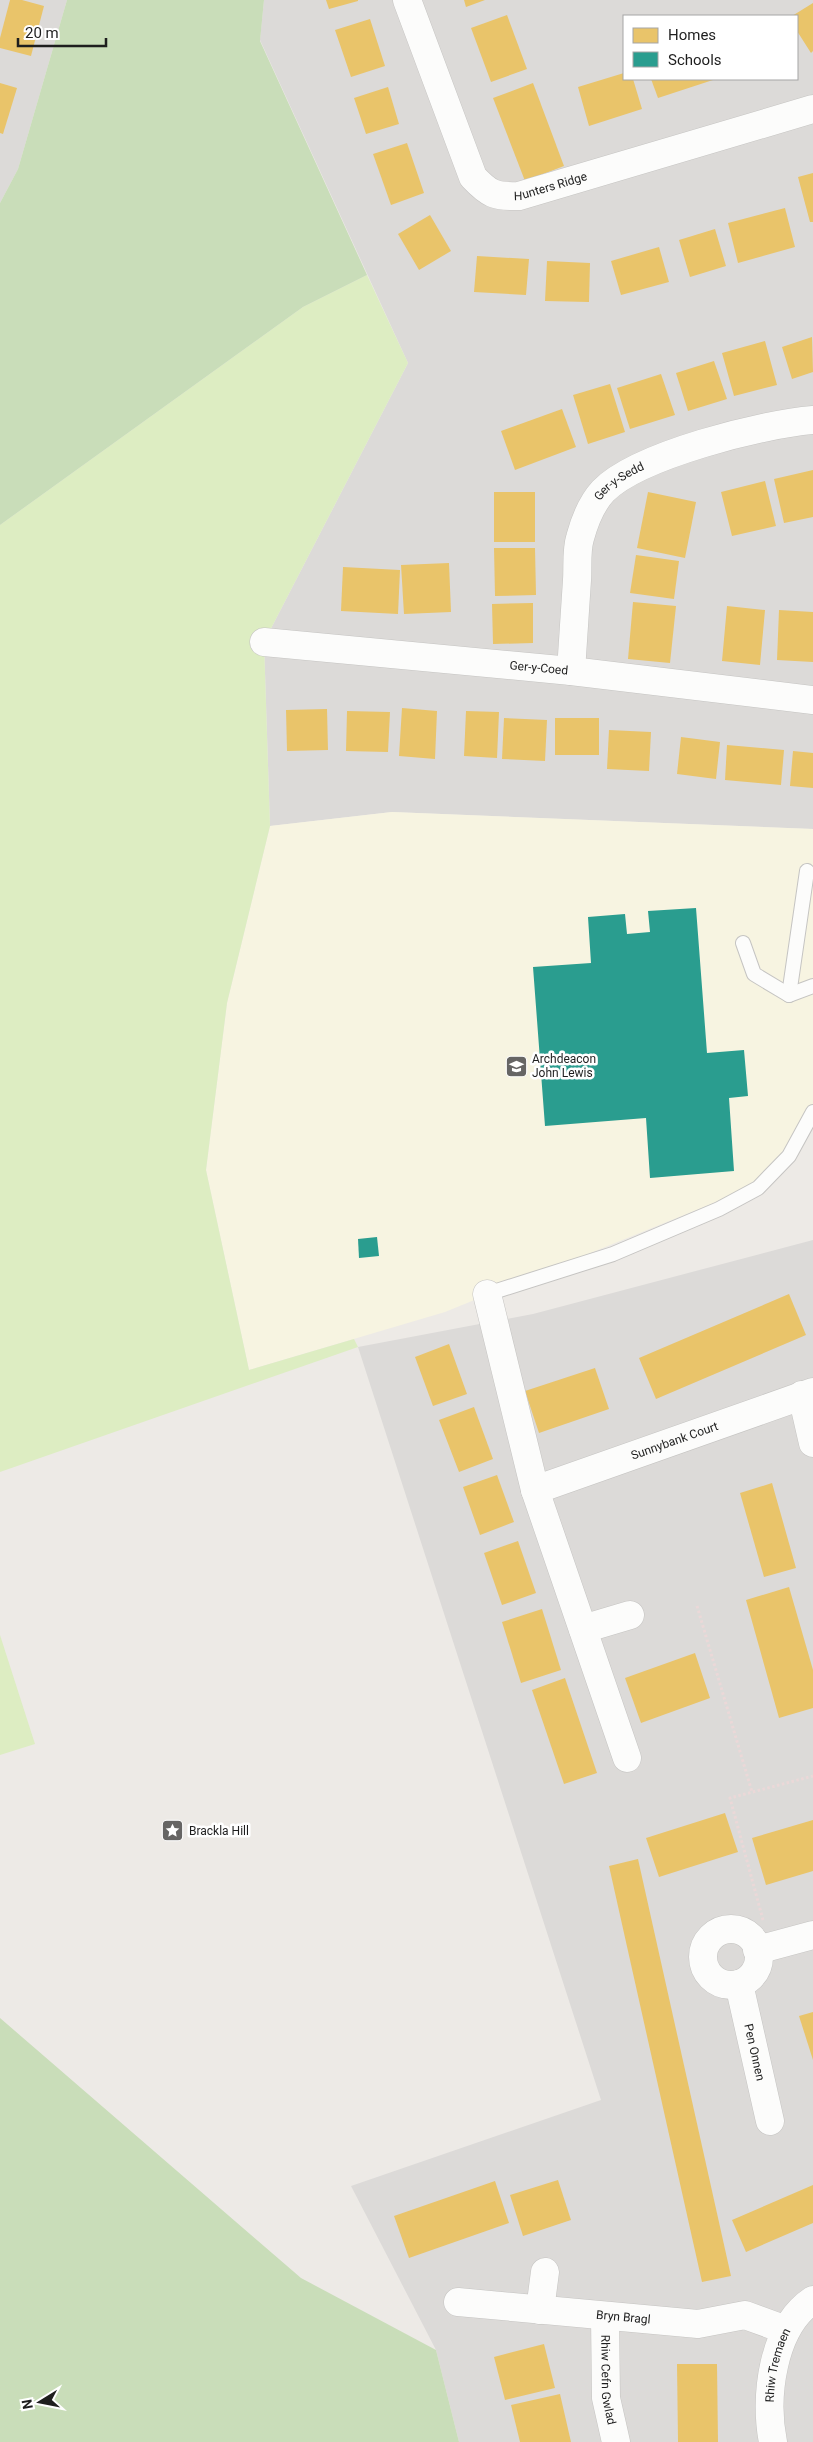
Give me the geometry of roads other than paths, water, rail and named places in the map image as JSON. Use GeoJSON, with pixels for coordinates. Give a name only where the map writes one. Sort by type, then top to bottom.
{"type":"FeatureCollection","features":[{"type":"Feature","properties":{"kind":"street","name":"Hunters Ridge"},"geometry":{"type":"LineString","coordinates":[[408,0],[473,177],[486,192],[503,197],[528,194],[813,109]]}},
{"type":"Feature","properties":{"kind":"street","name":"Ger-y-Sedd"},"geometry":{"type":"LineString","coordinates":[[572,671],[579,539],[590,513],[603,492],[626,473],[653,460],[714,441],[796,422],[813,420]]}},
{"type":"Feature","properties":{"kind":"street","name":"Ger-y-Coed"},"geometry":{"type":"LineString","coordinates":[[264,642],[572,671],[813,700]]}},
{"type":"Feature","properties":{"kind":"street"},"geometry":{"type":"LineString","coordinates":[[487,1294],[535,1490],[627,1758]]}},
{"type":"Feature","properties":{"kind":"street"},"geometry":{"type":"LineString","coordinates":[[808,1394],[813,1442]]}},
{"type":"Feature","properties":{"kind":"street","name":"Sunnybank Court"},"geometry":{"type":"LineString","coordinates":[[535,1490],[808,1394]]}},
{"type":"Feature","properties":{"kind":"street"},"geometry":{"type":"LineString","coordinates":[[582,1629],[630,1616]]}},
{"type":"Feature","properties":{"kind":"street"},"geometry":{"type":"LineString","coordinates":[[722,1930],[742,1931],[764,1948],[754,1972],[748,1979],[739,1984],[720,1982],[706,1969],[704,1950],[707,1941],[722,1930]]}},
{"type":"Feature","properties":{"kind":"street"},"geometry":{"type":"LineString","coordinates":[[764,1948],[813,1935]]}},
{"type":"Feature","properties":{"kind":"street","name":"Pen Onnen"},"geometry":{"type":"LineString","coordinates":[[739,1984],[770,2121]]}},
{"type":"Feature","properties":{"kind":"street"},"geometry":{"type":"LineString","coordinates":[[540,2310],[545,2272]]}},
{"type":"Feature","properties":{"kind":"street","name":"Rhiw Tremaen"},"geometry":{"type":"LineString","coordinates":[[773,2442],[769,2422],[772,2372],[786,2330],[806,2304],[813,2300]]}},
{"type":"Feature","properties":{"kind":"street","name":"Bryn Bragl"},"geometry":{"type":"LineString","coordinates":[[458,2302],[698,2324],[745,2315],[786,2330]]}},
{"type":"Feature","properties":{"kind":"street","name":"Rhiw Cefn Gwlad"},"geometry":{"type":"LineString","coordinates":[[605,2316],[606,2398],[616,2442]]}},
{"type":"Feature","properties":{"kind":"lane"},"geometry":{"type":"LineString","coordinates":[[789,995],[807,871]]}},
{"type":"Feature","properties":{"kind":"lane"},"geometry":{"type":"LineString","coordinates":[[744,943],[754,974],[789,995]]}},
{"type":"Feature","properties":{"kind":"lane"},"geometry":{"type":"LineString","coordinates":[[789,995],[813,986]]}},
{"type":"Feature","properties":{"kind":"lane"},"geometry":{"type":"LineString","coordinates":[[487,1294],[613,1254],[719,1209],[758,1188],[789,1156],[813,1112]]}},
{"type":"Feature","properties":{"kind":"place","name":"Archdeacon John Lewis"},"geometry":{"type":"Point","coordinates":[516,1066]}},
{"type":"Feature","properties":{"kind":"place","name":"Brackla Hill"},"geometry":{"type":"Point","coordinates":[173,1831]}}]}
